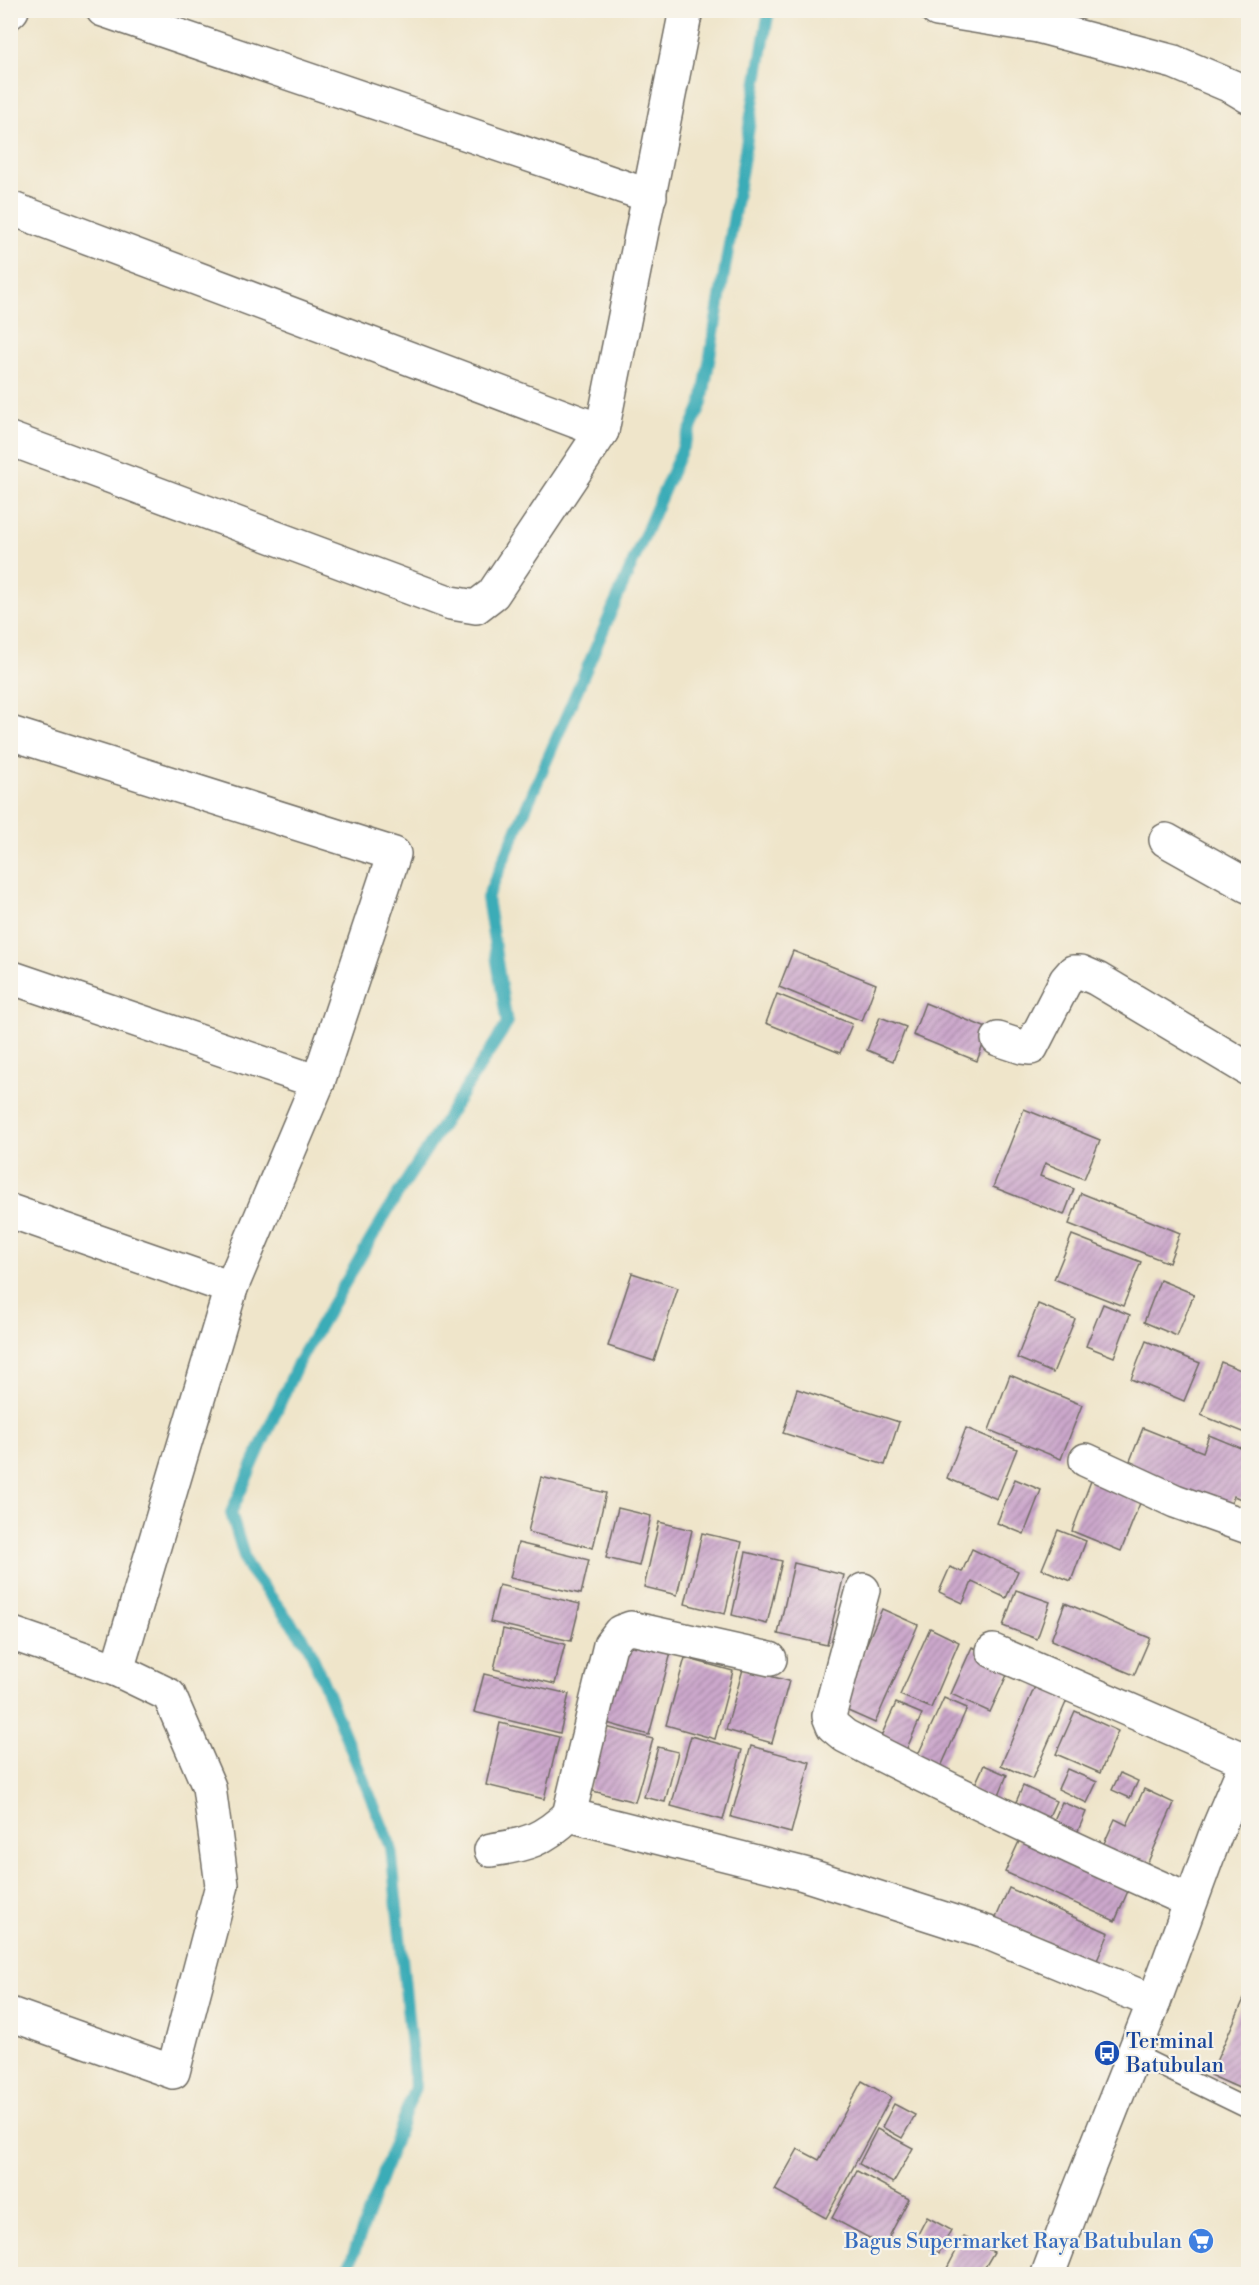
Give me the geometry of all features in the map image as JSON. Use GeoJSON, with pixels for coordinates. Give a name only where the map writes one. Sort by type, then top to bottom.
{"type":"FeatureCollection","features":[{"type":"Feature","properties":{"kind":"main road"},"geometry":{"type":"LineString","coordinates":[[103,10],[650,196]]}},
{"type":"Feature","properties":{"kind":"main road"},"geometry":{"type":"LineString","coordinates":[[10,439],[451,603],[476,607],[493,594],[602,431],[686,10]]}},
{"type":"Feature","properties":{"kind":"main road"},"geometry":{"type":"LineString","coordinates":[[937,10],[1038,26],[1174,62],[1233,87],[1248,96]]}},
{"type":"Feature","properties":{"kind":"main road"},"geometry":{"type":"LineString","coordinates":[[10,208],[602,431]]}},
{"type":"Feature","properties":{"kind":"main road"},"geometry":{"type":"LineString","coordinates":[[10,733],[394,854],[318,1082],[231,1288],[117,1670]]}},
{"type":"Feature","properties":{"kind":"main road"},"geometry":{"type":"LineString","coordinates":[[1166,840],[1248,886]]}},
{"type":"Feature","properties":{"kind":"main road"},"geometry":{"type":"LineString","coordinates":[[998,1039],[1031,1048],[1066,980],[1073,972],[1081,972],[1097,979],[1248,1069]]}},
{"type":"Feature","properties":{"kind":"main road"},"geometry":{"type":"LineString","coordinates":[[10,977],[318,1082]]}},
{"type":"Feature","properties":{"kind":"main road"},"geometry":{"type":"LineString","coordinates":[[10,1211],[231,1288]]}},
{"type":"Feature","properties":{"kind":"main road"},"geometry":{"type":"LineString","coordinates":[[1086,1460],[1174,1501],[1248,1527]]}},
{"type":"Feature","properties":{"kind":"main road"},"geometry":{"type":"LineString","coordinates":[[863,1590],[829,1716],[833,1726],[845,1736],[958,1794],[1048,1838],[1190,1901]]}},
{"type":"Feature","properties":{"kind":"main road"},"geometry":{"type":"LineString","coordinates":[[491,1850],[524,1845],[540,1839],[569,1815],[610,1645],[620,1632],[632,1628],[770,1659]]}},
{"type":"Feature","properties":{"kind":"main road"},"geometry":{"type":"LineString","coordinates":[[10,1633],[117,1670],[169,1695],[208,1787],[222,1885],[173,2072],[10,2014]]}},
{"type":"Feature","properties":{"kind":"main road"},"geometry":{"type":"LineString","coordinates":[[993,1651],[1248,1759],[1190,1901],[1154,2002],[1048,2274]]}},
{"type":"Feature","properties":{"kind":"main road"},"geometry":{"type":"LineString","coordinates":[[569,1815],[815,1877],[991,1934],[1154,2002]]}},
{"type":"Feature","properties":{"kind":"lane"},"geometry":{"type":"LineString","coordinates":[[1133,2053],[1248,2109]]}},
{"type":"Feature","properties":{"kind":"building"},"geometry":{"type":"Polygon","coordinates":[[[793,951],[876,984],[862,1021],[779,987],[793,951]]]}},
{"type":"Feature","properties":{"kind":"building"},"geometry":{"type":"Polygon","coordinates":[[[777,994],[852,1024],[840,1053],[766,1023],[777,994]]]}},
{"type":"Feature","properties":{"kind":"building"},"geometry":{"type":"Polygon","coordinates":[[[925,1003],[989,1029],[977,1061],[913,1035],[925,1003]]]}},
{"type":"Feature","properties":{"kind":"building"},"geometry":{"type":"Polygon","coordinates":[[[880,1017],[906,1027],[893,1061],[867,1050],[880,1017]]]}},
{"type":"Feature","properties":{"kind":"building"},"geometry":{"type":"Polygon","coordinates":[[[1024,1109],[1100,1140],[1084,1179],[1045,1163],[1040,1176],[1074,1189],[1064,1215],[993,1187],[1024,1109]]]}},
{"type":"Feature","properties":{"kind":"building"},"geometry":{"type":"Polygon","coordinates":[[[1081,1193],[1180,1233],[1169,1263],[1069,1224],[1081,1193]]]}},
{"type":"Feature","properties":{"kind":"building"},"geometry":{"type":"Polygon","coordinates":[[[1072,1235],[1141,1262],[1123,1306],[1054,1279],[1072,1235]]]}},
{"type":"Feature","properties":{"kind":"building"},"geometry":{"type":"Polygon","coordinates":[[[632,1273],[678,1288],[654,1361],[608,1346],[632,1273]]]}},
{"type":"Feature","properties":{"kind":"building"},"geometry":{"type":"Polygon","coordinates":[[[1160,1280],[1194,1294],[1177,1336],[1144,1322],[1160,1280]]]}},
{"type":"Feature","properties":{"kind":"building"},"geometry":{"type":"Polygon","coordinates":[[[1038,1304],[1075,1319],[1053,1373],[1017,1358],[1038,1304]]]}},
{"type":"Feature","properties":{"kind":"building"},"geometry":{"type":"Polygon","coordinates":[[[1103,1304],[1130,1315],[1114,1357],[1086,1346],[1103,1304]]]}},
{"type":"Feature","properties":{"kind":"building"},"geometry":{"type":"Polygon","coordinates":[[[1146,1341],[1200,1363],[1184,1401],[1131,1379],[1146,1341]]]}},
{"type":"Feature","properties":{"kind":"building"},"geometry":{"type":"Polygon","coordinates":[[[1221,1362],[1248,1373],[1248,1434],[1201,1415],[1221,1362]]]}},
{"type":"Feature","properties":{"kind":"building"},"geometry":{"type":"Polygon","coordinates":[[[1010,1375],[1082,1405],[1061,1459],[989,1430],[1010,1375]]]}},
{"type":"Feature","properties":{"kind":"building"},"geometry":{"type":"Polygon","coordinates":[[[797,1389],[899,1422],[885,1465],[783,1433],[797,1389]]]}},
{"type":"Feature","properties":{"kind":"building"},"geometry":{"type":"Polygon","coordinates":[[[966,1428],[1017,1449],[997,1499],[947,1478],[966,1428]]]}},
{"type":"Feature","properties":{"kind":"building"},"geometry":{"type":"Polygon","coordinates":[[[1143,1428],[1203,1452],[1209,1435],[1248,1451],[1248,1502],[1234,1496],[1228,1512],[1126,1471],[1143,1428]]]}},
{"type":"Feature","properties":{"kind":"building"},"geometry":{"type":"Polygon","coordinates":[[[1094,1473],[1144,1493],[1121,1551],[1072,1531],[1094,1473]]]}},
{"type":"Feature","properties":{"kind":"building"},"geometry":{"type":"Polygon","coordinates":[[[541,1477],[606,1493],[593,1548],[528,1532],[541,1477]]]}},
{"type":"Feature","properties":{"kind":"building"},"geometry":{"type":"Polygon","coordinates":[[[1015,1479],[1041,1490],[1024,1534],[997,1523],[1015,1479]]]}},
{"type":"Feature","properties":{"kind":"building"},"geometry":{"type":"Polygon","coordinates":[[[618,1508],[651,1516],[639,1566],[606,1558],[618,1508]]]}},
{"type":"Feature","properties":{"kind":"building"},"geometry":{"type":"Polygon","coordinates":[[[659,1522],[692,1530],[677,1595],[644,1587],[659,1522]]]}},
{"type":"Feature","properties":{"kind":"building"},"geometry":{"type":"Polygon","coordinates":[[[1058,1530],[1086,1541],[1071,1581],[1042,1569],[1058,1530]]]}},
{"type":"Feature","properties":{"kind":"building"},"geometry":{"type":"Polygon","coordinates":[[[702,1533],[742,1542],[725,1614],[685,1604],[702,1533]]]}},
{"type":"Feature","properties":{"kind":"building"},"geometry":{"type":"Polygon","coordinates":[[[518,1543],[589,1560],[581,1594],[510,1578],[518,1543]]]}},
{"type":"Feature","properties":{"kind":"building"},"geometry":{"type":"Polygon","coordinates":[[[972,1549],[1018,1571],[1006,1598],[972,1582],[963,1603],[939,1592],[950,1567],[962,1572],[972,1549]]]}},
{"type":"Feature","properties":{"kind":"building"},"geometry":{"type":"Polygon","coordinates":[[[746,1552],[782,1561],[767,1624],[732,1615],[746,1552]]]}},
{"type":"Feature","properties":{"kind":"building"},"geometry":{"type":"Polygon","coordinates":[[[794,1563],[844,1575],[827,1645],[778,1634],[794,1563]]]}},
{"type":"Feature","properties":{"kind":"building"},"geometry":{"type":"Polygon","coordinates":[[[499,1585],[580,1604],[571,1641],[490,1622],[499,1585]]]}},
{"type":"Feature","properties":{"kind":"building"},"geometry":{"type":"Polygon","coordinates":[[[1016,1590],[1050,1602],[1037,1639],[1003,1626],[1016,1590]]]}},
{"type":"Feature","properties":{"kind":"building"},"geometry":{"type":"Polygon","coordinates":[[[1065,1603],[1150,1638],[1134,1675],[1051,1640],[1065,1603]]]}},
{"type":"Feature","properties":{"kind":"building"},"geometry":{"type":"Polygon","coordinates":[[[882,1609],[918,1625],[875,1723],[839,1707],[882,1609]]]}},
{"type":"Feature","properties":{"kind":"building"},"geometry":{"type":"Polygon","coordinates":[[[930,1628],[959,1642],[931,1708],[900,1695],[930,1628]]]}},
{"type":"Feature","properties":{"kind":"building"},"geometry":{"type":"Polygon","coordinates":[[[503,1629],[565,1644],[555,1684],[494,1669],[503,1629]]]}},
{"type":"Feature","properties":{"kind":"building"},"geometry":{"type":"Polygon","coordinates":[[[623,1639],[671,1653],[649,1735],[600,1721],[623,1639]]]}},
{"type":"Feature","properties":{"kind":"building"},"geometry":{"type":"Polygon","coordinates":[[[972,1647],[1012,1664],[990,1712],[951,1694],[972,1647]]]}},
{"type":"Feature","properties":{"kind":"building"},"geometry":{"type":"Polygon","coordinates":[[[685,1658],[733,1671],[715,1739],[666,1725],[685,1658]]]}},
{"type":"Feature","properties":{"kind":"building"},"geometry":{"type":"Polygon","coordinates":[[[743,1669],[789,1681],[772,1743],[726,1730],[743,1669]]]}},
{"type":"Feature","properties":{"kind":"building"},"geometry":{"type":"Polygon","coordinates":[[[484,1674],[569,1694],[560,1733],[474,1712],[484,1674]]]}},
{"type":"Feature","properties":{"kind":"building"},"geometry":{"type":"Polygon","coordinates":[[[1036,1684],[1068,1698],[1032,1779],[1001,1765],[1036,1684]]]}},
{"type":"Feature","properties":{"kind":"building"},"geometry":{"type":"Polygon","coordinates":[[[944,1698],[967,1708],[940,1769],[916,1759],[944,1698]]]}},
{"type":"Feature","properties":{"kind":"building"},"geometry":{"type":"Polygon","coordinates":[[[896,1703],[922,1714],[904,1755],[878,1743],[896,1703]]]}},
{"type":"Feature","properties":{"kind":"building"},"geometry":{"type":"Polygon","coordinates":[[[1075,1711],[1118,1731],[1100,1773],[1056,1754],[1075,1711]]]}},
{"type":"Feature","properties":{"kind":"building"},"geometry":{"type":"Polygon","coordinates":[[[500,1723],[559,1737],[544,1799],[486,1785],[500,1723]]]}},
{"type":"Feature","properties":{"kind":"building"},"geometry":{"type":"Polygon","coordinates":[[[606,1727],[653,1739],[635,1802],[589,1790],[606,1727]]]}},
{"type":"Feature","properties":{"kind":"building"},"geometry":{"type":"Polygon","coordinates":[[[691,1736],[742,1750],[723,1820],[671,1806],[691,1736]]]}},
{"type":"Feature","properties":{"kind":"building"},"geometry":{"type":"Polygon","coordinates":[[[751,1746],[810,1762],[791,1833],[731,1817],[751,1746]]]}},
{"type":"Feature","properties":{"kind":"building"},"geometry":{"type":"Polygon","coordinates":[[[658,1747],[678,1752],[665,1802],[644,1797],[658,1747]]]}},
{"type":"Feature","properties":{"kind":"building"},"geometry":{"type":"Polygon","coordinates":[[[984,1765],[1007,1775],[996,1802],[972,1791],[984,1765]]]}},
{"type":"Feature","properties":{"kind":"building"},"geometry":{"type":"Polygon","coordinates":[[[1067,1769],[1097,1782],[1087,1803],[1058,1789],[1067,1769]]]}},
{"type":"Feature","properties":{"kind":"building"},"geometry":{"type":"Polygon","coordinates":[[[1120,1773],[1138,1781],[1130,1798],[1112,1790],[1120,1773]]]}},
{"type":"Feature","properties":{"kind":"building"},"geometry":{"type":"Polygon","coordinates":[[[1023,1786],[1056,1801],[1045,1825],[1012,1811],[1023,1786]]]}},
{"type":"Feature","properties":{"kind":"building"},"geometry":{"type":"Polygon","coordinates":[[[1144,1789],[1174,1803],[1145,1869],[1101,1850],[1115,1819],[1127,1825],[1144,1789]]]}},
{"type":"Feature","properties":{"kind":"building"},"geometry":{"type":"Polygon","coordinates":[[[1062,1802],[1086,1812],[1075,1838],[1051,1827],[1062,1802]]]}},
{"type":"Feature","properties":{"kind":"building"},"geometry":{"type":"Polygon","coordinates":[[[1022,1835],[1131,1884],[1115,1921],[1005,1872],[1022,1835]]]}},
{"type":"Feature","properties":{"kind":"building"},"geometry":{"type":"Polygon","coordinates":[[[1009,1888],[1109,1933],[1095,1965],[995,1920],[1009,1888]]]}},
{"type":"Feature","properties":{"kind":"building"},"geometry":{"type":"Polygon","coordinates":[[[1248,1990],[1248,2092],[1210,2075],[1248,1990]]]}},
{"type":"Feature","properties":{"kind":"building"},"geometry":{"type":"Polygon","coordinates":[[[862,2081],[891,2097],[826,2218],[775,2190],[798,2149],[819,2160],[862,2081]]]}},
{"type":"Feature","properties":{"kind":"building"},"geometry":{"type":"Polygon","coordinates":[[[894,2104],[915,2115],[902,2138],[882,2127],[894,2104]]]}},
{"type":"Feature","properties":{"kind":"building"},"geometry":{"type":"Polygon","coordinates":[[[877,2129],[913,2148],[893,2183],[859,2164],[877,2129]]]}},
{"type":"Feature","properties":{"kind":"building"},"geometry":{"type":"Polygon","coordinates":[[[857,2171],[909,2199],[884,2246],[832,2218],[857,2171]]]}},
{"type":"Feature","properties":{"kind":"building"},"geometry":{"type":"Polygon","coordinates":[[[927,2217],[951,2230],[939,2253],[915,2240],[927,2217]]]}},
{"type":"Feature","properties":{"kind":"building"},"geometry":{"type":"Polygon","coordinates":[[[964,2236],[994,2252],[981,2274],[944,2274],[964,2236]]]}},
{"type":"Feature","properties":{"kind":"waterway"},"geometry":{"type":"LineString","coordinates":[[346,2274],[415,2087],[391,1847],[308,1645],[247,1566],[231,1513],[298,1363],[394,1200],[507,1024],[487,898],[702,403],[769,10]]}},
{"type":"Feature","properties":{"kind":"place","name":"Terminal Batubulan"},"geometry":{"type":"Point","coordinates":[1107,2053]}},
{"type":"Feature","properties":{"kind":"place","name":"Bagus Supermarket Raya Batubulan"},"geometry":{"type":"Point","coordinates":[1201,2241]}}]}
